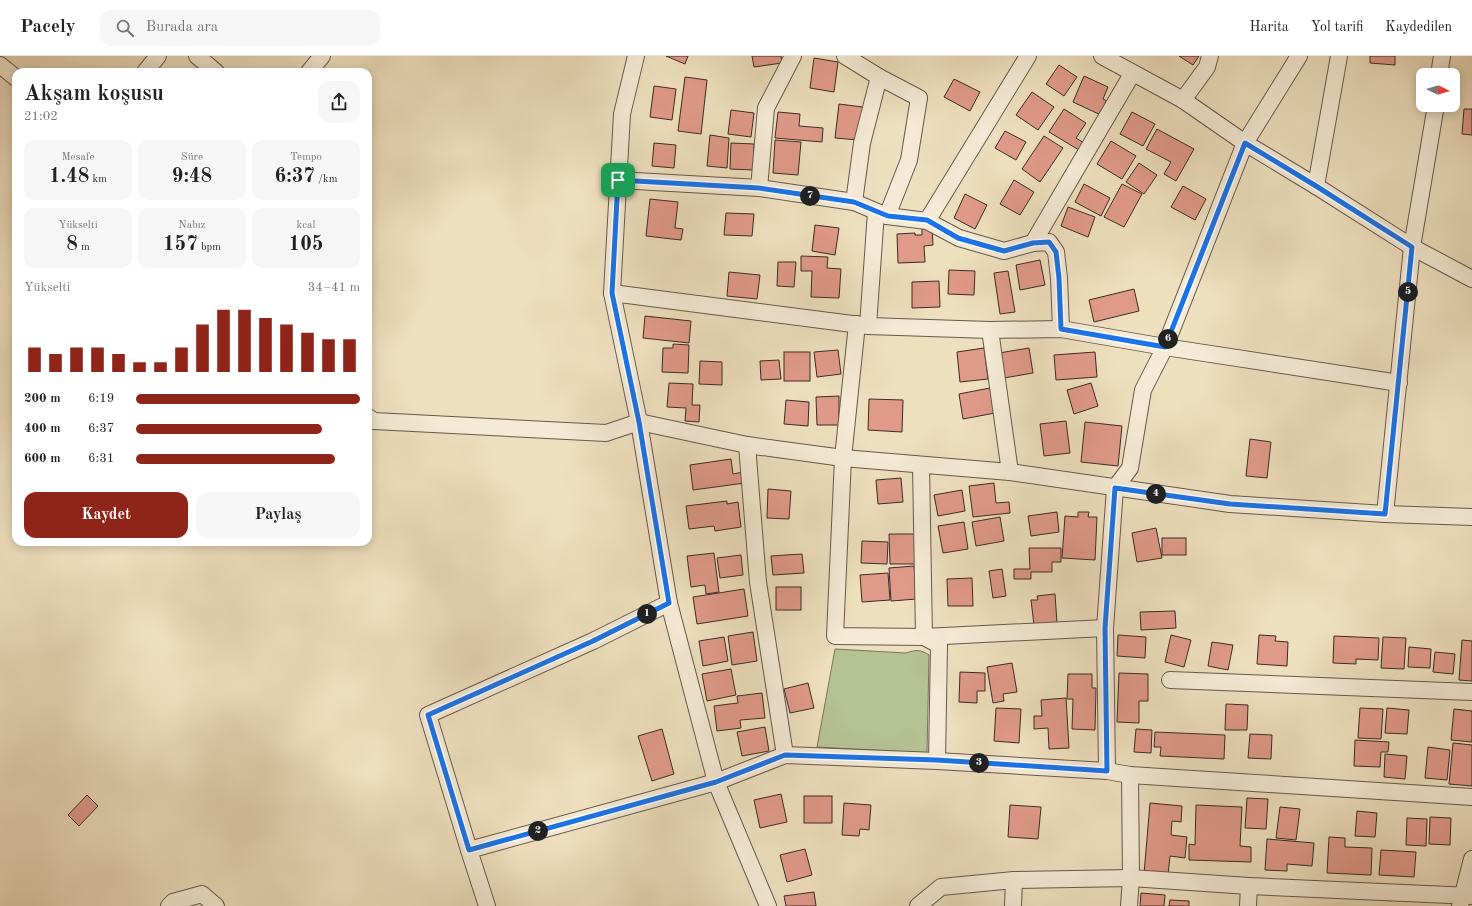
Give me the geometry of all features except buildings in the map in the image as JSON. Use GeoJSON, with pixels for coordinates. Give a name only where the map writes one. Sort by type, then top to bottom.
{"type":"FeatureCollection","features":[{"type":"Feature","properties":{"kind":"street"},"geometry":{"type":"LineString","coordinates":[[148,68],[158,56]]}},
{"type":"Feature","properties":{"kind":"street"},"geometry":{"type":"LineString","coordinates":[[197,56],[211,68]]}},
{"type":"Feature","properties":{"kind":"street"},"geometry":{"type":"LineString","coordinates":[[312,68],[322,56]]}},
{"type":"Feature","properties":{"kind":"street"},"geometry":{"type":"LineString","coordinates":[[636,56],[622,114],[612,293],[639,422],[669,603],[716,782],[768,906]]}},
{"type":"Feature","properties":{"kind":"street"},"geometry":{"type":"LineString","coordinates":[[759,188],[766,108],[793,56]]}},
{"type":"Feature","properties":{"kind":"street"},"geometry":{"type":"LineString","coordinates":[[845,56],[879,77],[919,98],[908,160],[882,214],[862,325],[843,458],[835,636],[924,637],[1105,628]]}},
{"type":"Feature","properties":{"kind":"street"},"geometry":{"type":"LineString","coordinates":[[927,220],[1028,56]]}},
{"type":"Feature","properties":{"kind":"street"},"geometry":{"type":"LineString","coordinates":[[1102,56],[1132,74],[1183,100],[1245,143],[1412,247],[1472,279]]}},
{"type":"Feature","properties":{"kind":"street"},"geometry":{"type":"LineString","coordinates":[[1183,100],[1207,67],[1210,56]]}},
{"type":"Feature","properties":{"kind":"street"},"geometry":{"type":"LineString","coordinates":[[1107,771],[1105,628],[1115,488],[1130,468],[1142,390],[1165,347],[1245,143],[1299,56]]}},
{"type":"Feature","properties":{"kind":"street"},"geometry":{"type":"LineString","coordinates":[[1316,186],[1339,56]]}},
{"type":"Feature","properties":{"kind":"street"},"geometry":{"type":"LineString","coordinates":[[1441,68],[1442,56]]}},
{"type":"Feature","properties":{"kind":"street"},"geometry":{"type":"LineString","coordinates":[[0,65],[12,75]]}},
{"type":"Feature","properties":{"kind":"street"},"geometry":{"type":"LineString","coordinates":[[1033,243],[1132,74]]}},
{"type":"Feature","properties":{"kind":"street"},"geometry":{"type":"LineString","coordinates":[[854,202],[862,143],[879,77]]}},
{"type":"Feature","properties":{"kind":"street"},"geometry":{"type":"LineString","coordinates":[[1385,514],[1412,247],[1435,112]]}},
{"type":"Feature","properties":{"kind":"street"},"geometry":{"type":"LineString","coordinates":[[618,180],[759,188],[854,202],[882,214],[927,220],[958,238],[1004,251],[1033,243],[1049,242],[1056,252],[1059,278],[1061,329]]}},
{"type":"Feature","properties":{"kind":"street"},"geometry":{"type":"LineString","coordinates":[[612,293],[862,325],[990,330],[1061,329],[1165,347],[1399,383]]}},
{"type":"Feature","properties":{"kind":"street"},"geometry":{"type":"LineString","coordinates":[[990,330],[1010,472]]}},
{"type":"Feature","properties":{"kind":"street"},"geometry":{"type":"LineString","coordinates":[[372,420],[374,421],[606,433],[639,422],[747,445],[843,458],[1010,472],[1230,504],[1472,518]]}},
{"type":"Feature","properties":{"kind":"street"},"geometry":{"type":"LineString","coordinates":[[747,445],[758,582],[785,755]]}},
{"type":"Feature","properties":{"kind":"street"},"geometry":{"type":"LineString","coordinates":[[921,465],[924,637]]}},
{"type":"Feature","properties":{"kind":"street"},"geometry":{"type":"LineString","coordinates":[[487,906],[428,715],[593,641],[669,603]]}},
{"type":"Feature","properties":{"kind":"street"},"geometry":{"type":"LineString","coordinates":[[924,637],[939,645],[937,760]]}},
{"type":"Feature","properties":{"kind":"street"},"geometry":{"type":"LineString","coordinates":[[1170,680],[1472,692]]}},
{"type":"Feature","properties":{"kind":"street"},"geometry":{"type":"LineString","coordinates":[[469,850],[716,782],[785,755],[937,760],[1107,771],[1130,775],[1472,797]]}},
{"type":"Feature","properties":{"kind":"street"},"geometry":{"type":"LineString","coordinates":[[1129,906],[1131,878],[1130,775]]}},
{"type":"Feature","properties":{"kind":"street"},"geometry":{"type":"LineString","coordinates":[[918,906],[941,887],[1014,880],[1131,878],[1465,899],[1472,859]]}},
{"type":"Feature","properties":{"kind":"street"},"geometry":{"type":"LineString","coordinates":[[1013,906],[1014,880]]}},
{"type":"Feature","properties":{"kind":"street"},"geometry":{"type":"LineString","coordinates":[[1248,906],[1249,886]]}},
{"type":"Feature","properties":{"kind":"street"},"geometry":{"type":"LineString","coordinates":[[169,906],[172,902],[202,894],[216,906]]}},
{"type":"Feature","properties":{"kind":"green space"},"geometry":{"type":"Polygon","coordinates":[[[835,649],[906,653],[918,651],[929,655],[927,753],[817,747],[835,649]]]}},
{"type":"Feature","properties":{"kind":"route"},"geometry":{"type":"LineString","coordinates":[[1245,143],[1412,247],[1385,514],[1230,504],[1115,488],[1105,628],[1107,771],[937,760],[785,755],[716,782],[469,850],[428,715],[593,641],[669,603],[639,422],[612,293],[618,180],[759,188],[854,202],[888,216],[927,220],[958,238],[1004,251],[1033,243],[1049,242],[1056,252],[1059,278],[1061,329],[1165,347],[1245,143]]}}]}
